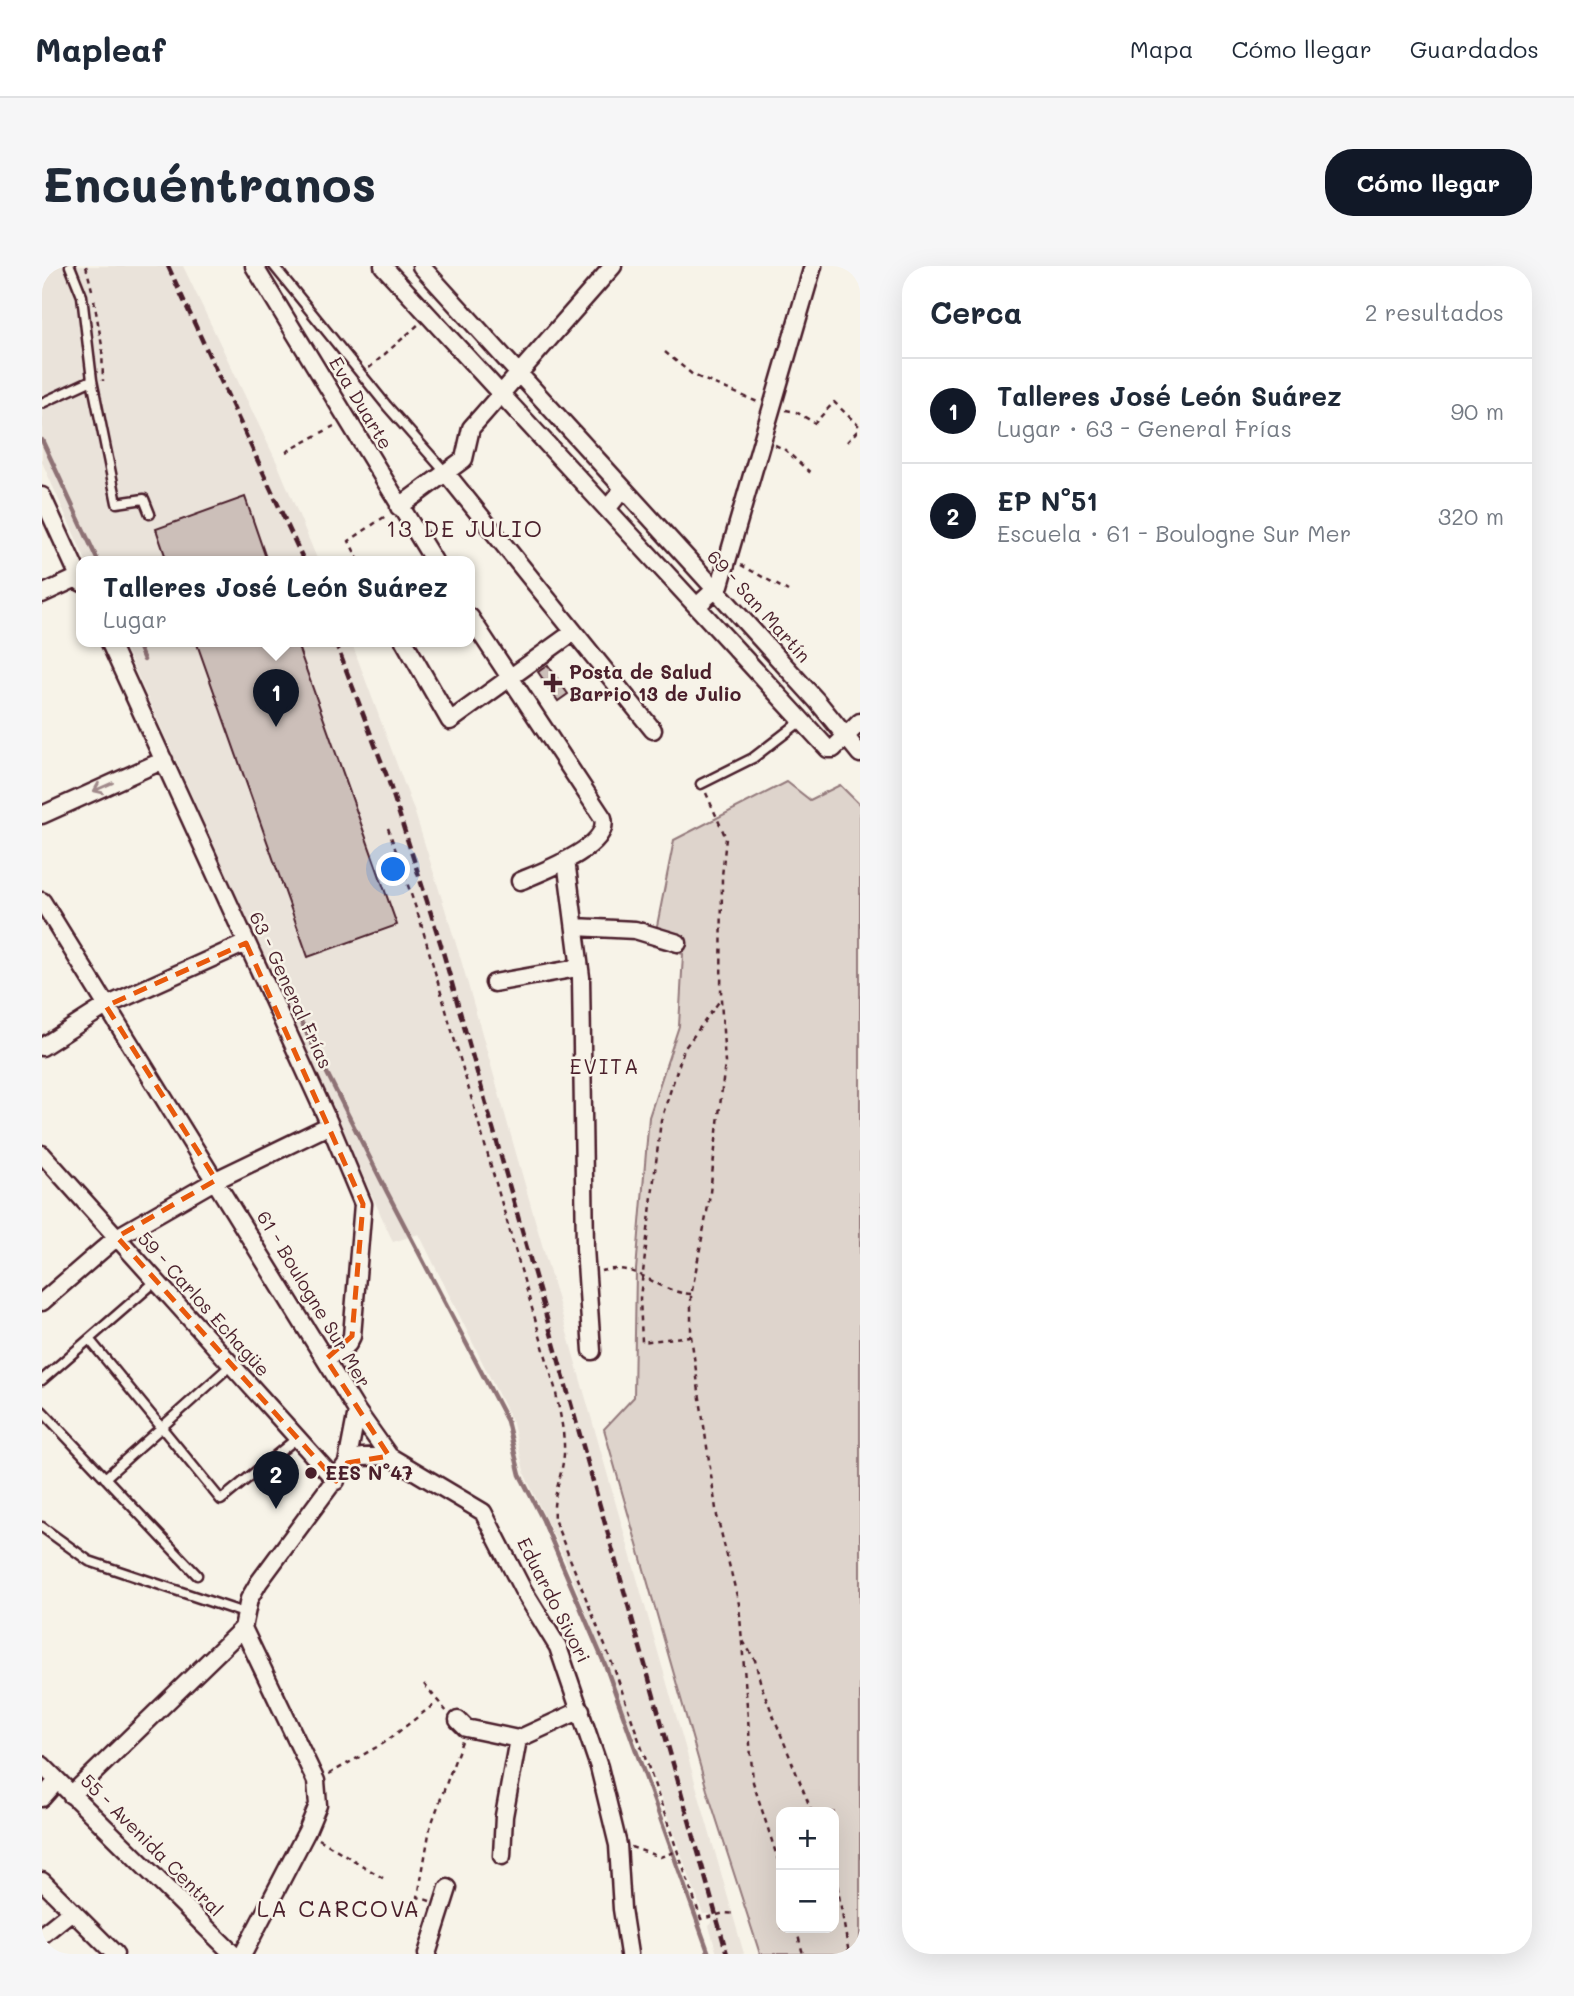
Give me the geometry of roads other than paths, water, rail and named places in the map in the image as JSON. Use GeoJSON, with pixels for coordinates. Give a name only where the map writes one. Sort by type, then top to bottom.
{"type":"FeatureCollection","features":[{"type":"Feature","properties":{"kind":"street","name":"Eva Duarte"},"geometry":{"type":"LineString","coordinates":[[254,266],[431,556]]}},
{"type":"Feature","properties":{"kind":"street"},"geometry":{"type":"LineString","coordinates":[[383,266],[427,317],[828,750],[833,749],[860,722]]}},
{"type":"Feature","properties":{"kind":"street","name":"69 - San Martín"},"geometry":{"type":"LineString","coordinates":[[421,266],[716,590],[860,754]]}},
{"type":"Feature","properties":{"kind":"street"},"geometry":{"type":"LineString","coordinates":[[399,507],[464,459],[471,428],[613,266]]}},
{"type":"Feature","properties":{"kind":"street"},"geometry":{"type":"LineString","coordinates":[[697,606],[716,590],[729,559],[770,407],[813,266]]}},
{"type":"Feature","properties":{"kind":"street"},"geometry":{"type":"LineString","coordinates":[[446,473],[572,633],[653,730]]}},
{"type":"Feature","properties":{"kind":"street"},"geometry":{"type":"LineString","coordinates":[[607,509],[623,489]]}},
{"type":"Feature","properties":{"kind":"street"},"geometry":{"type":"LineString","coordinates":[[42,496],[76,571]]}},
{"type":"Feature","properties":{"kind":"street"},"geometry":{"type":"LineString","coordinates":[[42,594],[76,581]]}},
{"type":"Feature","properties":{"kind":"street"},"geometry":{"type":"LineString","coordinates":[[475,625],[603,818],[603,832],[566,860],[520,881]]}},
{"type":"Feature","properties":{"kind":"street"},"geometry":{"type":"LineString","coordinates":[[407,647],[450,721],[572,633]]}},
{"type":"Feature","properties":{"kind":"street","name":"63 - General Frías"},"geometry":{"type":"LineString","coordinates":[[112,647],[330,1125],[363,1204],[352,1336],[348,1344],[326,1359]]}},
{"type":"Feature","properties":{"kind":"street"},"geometry":{"type":"LineString","coordinates":[[42,815],[164,760]]}},
{"type":"Feature","properties":{"kind":"street"},"geometry":{"type":"LineString","coordinates":[[566,860],[579,963],[587,1275],[592,1351]]}},
{"type":"Feature","properties":{"kind":"street","name":"61 - Boulogne Sur Mer"},"geometry":{"type":"LineString","coordinates":[[42,901],[357,1411],[347,1463],[259,1582],[244,1620],[71,1795]]}},
{"type":"Feature","properties":{"kind":"street"},"geometry":{"type":"LineString","coordinates":[[575,927],[635,930],[678,943]]}},
{"type":"Feature","properties":{"kind":"street"},"geometry":{"type":"LineString","coordinates":[[42,1047],[106,1006],[246,943]]}},
{"type":"Feature","properties":{"kind":"street"},"geometry":{"type":"LineString","coordinates":[[494,983],[572,970],[579,963]]}},
{"type":"Feature","properties":{"kind":"street"},"geometry":{"type":"LineString","coordinates":[[42,1302],[117,1237],[216,1180],[330,1125]]}},
{"type":"Feature","properties":{"kind":"street","name":"59 - Carlos Echagüe"},"geometry":{"type":"LineString","coordinates":[[42,1154],[335,1481]]}},
{"type":"Feature","properties":{"kind":"street","name":"Eduardo Sivori"},"geometry":{"type":"LineString","coordinates":[[357,1411],[389,1456],[483,1512],[523,1590],[558,1647],[599,1767],[618,1845],[622,1909],[629,1954]]}},
{"type":"Feature","properties":{"kind":"street"},"geometry":{"type":"LineString","coordinates":[[347,1463],[362,1457],[389,1456]]}},
{"type":"Feature","properties":{"kind":"street"},"geometry":{"type":"LineString","coordinates":[[243,1954],[318,1805],[316,1781],[244,1620]]}},
{"type":"Feature","properties":{"kind":"street"},"geometry":{"type":"LineString","coordinates":[[462,1724],[518,1739],[581,1710]]}},
{"type":"Feature","properties":{"kind":"street"},"geometry":{"type":"LineString","coordinates":[[502,1856],[504,1816],[518,1739]]}},
{"type":"Feature","properties":{"kind":"street","name":"55 - Avenida Central"},"geometry":{"type":"LineString","coordinates":[[42,1765],[233,1954]]}},
{"type":"Feature","properties":{"kind":"street"},"geometry":{"type":"LineString","coordinates":[[42,1798],[57,1781]]}},
{"type":"Feature","properties":{"kind":"street"},"geometry":{"type":"LineString","coordinates":[[42,1881],[115,1954]]}},
{"type":"Feature","properties":{"kind":"street"},"geometry":{"type":"LineString","coordinates":[[427,1954],[448,1888]]}},
{"type":"Feature","properties":{"kind":"street"},"geometry":{"type":"LineString","coordinates":[[42,1935],[72,1912]]}},
{"type":"Feature","properties":{"kind":"lane"},"geometry":{"type":"LineString","coordinates":[[70,266],[82,296],[92,380],[117,503],[144,499],[150,514]]}},
{"type":"Feature","properties":{"kind":"lane"},"geometry":{"type":"LineString","coordinates":[[274,266],[446,473]]}},
{"type":"Feature","properties":{"kind":"lane"},"geometry":{"type":"LineString","coordinates":[[42,403],[92,380]]}},
{"type":"Feature","properties":{"kind":"lane"},"geometry":{"type":"LineString","coordinates":[[701,784],[753,758],[801,720]]}},
{"type":"Feature","properties":{"kind":"lane"},"geometry":{"type":"LineString","coordinates":[[42,1380],[156,1280]]}},
{"type":"Feature","properties":{"kind":"lane"},"geometry":{"type":"LineString","coordinates":[[89,1339],[221,1500],[297,1438]]}},
{"type":"Feature","properties":{"kind":"lane"},"geometry":{"type":"LineString","coordinates":[[105,1478],[230,1366]]}},
{"type":"Feature","properties":{"kind":"lane"},"geometry":{"type":"LineString","coordinates":[[42,1411],[197,1575]]}},
{"type":"Feature","properties":{"kind":"lane"},"geometry":{"type":"LineString","coordinates":[[42,1527],[89,1561],[244,1620]]}},
{"type":"Feature","properties":{"kind":"waterway"},"geometry":{"type":"LineString","coordinates":[[42,440],[96,556]]}},
{"type":"Feature","properties":{"kind":"waterway"},"geometry":{"type":"LineString","coordinates":[[139,647],[144,660]]}},
{"type":"Feature","properties":{"kind":"waterway"},"geometry":{"type":"LineString","coordinates":[[276,972],[507,1421],[520,1475],[543,1520],[606,1667],[709,1954]]}},
{"type":"Feature","properties":{"kind":"railway"},"geometry":{"type":"LineString","coordinates":[[168,266],[302,556]]}},
{"type":"Feature","properties":{"kind":"railway"},"geometry":{"type":"LineString","coordinates":[[337,647],[388,779],[441,945],[727,1954]]}},
{"type":"Feature","properties":{"kind":"place","name":"Posta de Salud Barrio 13 de Julio"},"geometry":{"type":"Point","coordinates":[553,683]}},
{"type":"Feature","properties":{"kind":"place","name":"Talleres José León Suárez"},"geometry":{"type":"Point","coordinates":[276,727]}},
{"type":"Feature","properties":{"kind":"place","name":"EES N°47"},"geometry":{"type":"Point","coordinates":[311,1473]}},
{"type":"Feature","properties":{"kind":"place","name":"EP N°51"},"geometry":{"type":"Point","coordinates":[276,1509]}},
{"type":"Feature","properties":{"kind":"district","name":"13 DE JULIO"},"geometry":{"type":"Point","coordinates":[465,529]}},
{"type":"Feature","properties":{"kind":"district","name":"EVITA"},"geometry":{"type":"Point","coordinates":[605,1067]}},
{"type":"Feature","properties":{"kind":"district","name":"LA CARCOVA"},"geometry":{"type":"Point","coordinates":[339,1909]}}]}
